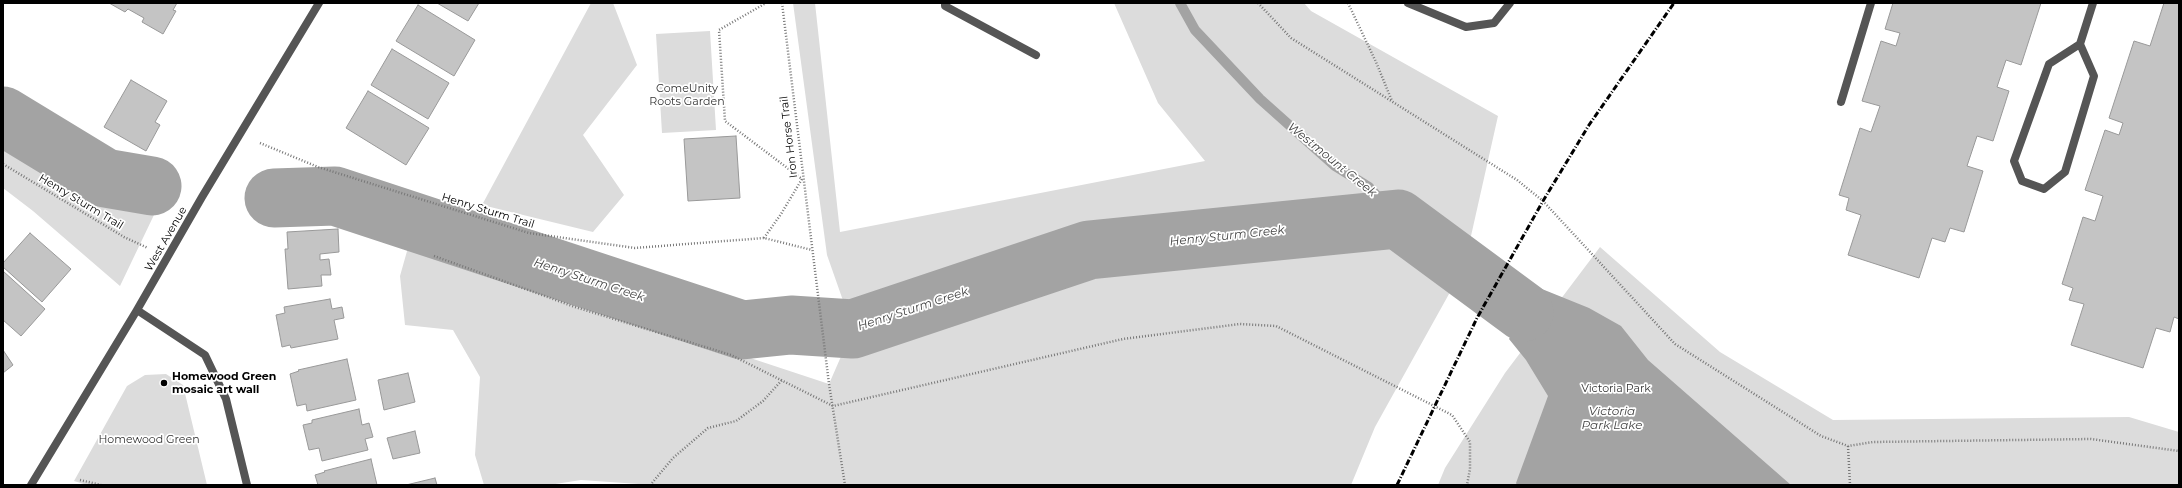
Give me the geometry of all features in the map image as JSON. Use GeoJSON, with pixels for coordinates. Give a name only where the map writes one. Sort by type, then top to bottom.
{"type":"FeatureCollection","features":[{"type":"Feature","properties":{"kind":"street","name":"West Avenue"},"geometry":{"type":"LineString","coordinates":[[31,485],[137,310],[319,3]]}},
{"type":"Feature","properties":{"kind":"street"},"geometry":{"type":"LineString","coordinates":[[945,3],[946,6],[1036,55]]}},
{"type":"Feature","properties":{"kind":"street"},"geometry":{"type":"LineString","coordinates":[[1408,3],[1466,27],[1494,23],[1510,3]]}},
{"type":"Feature","properties":{"kind":"street"},"geometry":{"type":"LineString","coordinates":[[1841,102],[1871,3]]}},
{"type":"Feature","properties":{"kind":"street"},"geometry":{"type":"LineString","coordinates":[[2080,44],[2094,76],[2065,172],[2044,189],[2022,181],[2014,161],[2049,64],[2080,44],[2093,3]]}},
{"type":"Feature","properties":{"kind":"street"},"geometry":{"type":"LineString","coordinates":[[137,310],[205,355],[226,399],[247,485]]}},
{"type":"Feature","properties":{"kind":"path"},"geometry":{"type":"LineString","coordinates":[[764,238],[781,214],[802,179],[725,122],[719,30],[766,3]]}},
{"type":"Feature","properties":{"kind":"path","name":"Iron Horse Trail"},"geometry":{"type":"LineString","coordinates":[[782,3],[802,179],[833,406]]}},
{"type":"Feature","properties":{"kind":"path"},"geometry":{"type":"LineString","coordinates":[[1258,3],[1291,38],[1517,180],[1543,201],[1675,344],[1821,436],[1848,446],[1873,442],[2091,439],[2179,451]]}},
{"type":"Feature","properties":{"kind":"path"},"geometry":{"type":"LineString","coordinates":[[1348,3],[1376,62],[1392,102]]}},
{"type":"Feature","properties":{"kind":"path","name":"Henry Sturm Trail"},"geometry":{"type":"LineString","coordinates":[[240,134],[318,167],[529,232],[635,248],[764,238],[812,250]]}},
{"type":"Feature","properties":{"kind":"path","name":"Henry Sturm Trail"},"geometry":{"type":"LineString","coordinates":[[3,164],[124,237],[142,243],[152,251]]}},
{"type":"Feature","properties":{"kind":"path"},"geometry":{"type":"LineString","coordinates":[[434,256],[583,309],[731,355],[833,406],[1123,339],[1240,324],[1276,326],[1452,415],[1470,442],[1470,469],[1466,485]]}},
{"type":"Feature","properties":{"kind":"path"},"geometry":{"type":"LineString","coordinates":[[652,484],[673,458],[708,428],[736,420],[763,401],[782,380]]}},
{"type":"Feature","properties":{"kind":"path"},"geometry":{"type":"LineString","coordinates":[[833,406],[845,485]]}},
{"type":"Feature","properties":{"kind":"path"},"geometry":{"type":"LineString","coordinates":[[1848,446],[1850,485]]}},
{"type":"Feature","properties":{"kind":"path"},"geometry":{"type":"LineString","coordinates":[[80,480],[101,485]]}},
{"type":"Feature","properties":{"kind":"green space"},"geometry":{"type":"Polygon","coordinates":[[[591,3],[613,3],[637,65],[583,135],[624,195],[593,232],[482,205],[591,3]]]}},
{"type":"Feature","properties":{"kind":"green space"},"geometry":{"type":"Polygon","coordinates":[[[793,3],[815,3],[840,232],[1205,161],[1158,103],[1114,3],[1304,3],[1311,11],[1498,116],[1464,267],[1375,427],[1351,485],[653,485],[581,480],[549,485],[484,485],[475,455],[480,377],[453,330],[405,325],[400,276],[411,237],[611,312],[829,384],[853,329],[827,255],[793,3]]]}},
{"type":"Feature","properties":{"kind":"green space","name":"ComeUnity Roots Garden"},"geometry":{"type":"Polygon","coordinates":[[[710,31],[716,130],[662,133],[656,34],[710,31]]]}},
{"type":"Feature","properties":{"kind":"green space"},"geometry":{"type":"Polygon","coordinates":[[[3,89],[133,169],[175,171],[120,286],[33,211],[3,188],[3,89]]]}},
{"type":"Feature","properties":{"kind":"green space","name":"Victoria Park"},"geometry":{"type":"Polygon","coordinates":[[[1600,247],[1720,352],[1833,420],[2129,417],[2179,432],[2179,485],[1438,485],[1445,468],[1505,373],[1600,247]]]}},
{"type":"Feature","properties":{"kind":"green space","name":"Homewood Green"},"geometry":{"type":"Polygon","coordinates":[[[166,374],[183,385],[207,485],[87,485],[74,481],[127,386],[145,375],[166,374]]]}},
{"type":"Feature","properties":{"kind":"water","name":"Victoria Park Lake"},"geometry":{"type":"Polygon","coordinates":[[[1537,287],[1589,308],[1621,326],[1648,360],[1791,485],[1517,485],[1516,483],[1548,396],[1526,360],[1509,339],[1537,287]]]}},
{"type":"Feature","properties":{"kind":"building"},"geometry":{"type":"Polygon","coordinates":[[[109,3],[177,3],[173,10],[176,11],[163,34],[142,22],[144,18],[128,9],[125,12],[109,3]]]}},
{"type":"Feature","properties":{"kind":"building"},"geometry":{"type":"Polygon","coordinates":[[[437,3],[479,3],[468,21],[437,3]]]}},
{"type":"Feature","properties":{"kind":"building"},"geometry":{"type":"Polygon","coordinates":[[[1893,3],[2041,3],[2021,65],[2006,60],[1997,87],[2009,91],[1993,141],[1977,136],[1967,166],[1983,171],[1964,232],[1950,228],[1945,242],[1932,238],[1919,278],[1848,255],[1861,215],[1846,210],[1849,198],[1839,195],[1860,128],[1871,132],[1880,106],[1862,101],[1881,41],[1896,46],[1900,33],[1885,29],[1893,3]]]}},
{"type":"Feature","properties":{"kind":"building"},"geometry":{"type":"Polygon","coordinates":[[[2164,3],[2179,3],[2179,319],[2174,317],[2170,332],[2156,328],[2143,368],[2071,345],[2084,304],[2069,300],[2073,288],[2062,284],[2083,217],[2095,221],[2103,196],[2085,190],[2105,130],[2119,135],[2123,123],[2109,118],[2134,41],[2150,46],[2164,3]]]}},
{"type":"Feature","properties":{"kind":"building"},"geometry":{"type":"Polygon","coordinates":[[[418,5],[475,40],[454,76],[396,41],[418,5]]]}},
{"type":"Feature","properties":{"kind":"building"},"geometry":{"type":"Polygon","coordinates":[[[392,49],[449,83],[428,119],[371,85],[392,49]]]}},
{"type":"Feature","properties":{"kind":"building"},"geometry":{"type":"Polygon","coordinates":[[[131,80],[167,101],[155,122],[160,125],[146,151],[104,127],[131,80]]]}},
{"type":"Feature","properties":{"kind":"building"},"geometry":{"type":"Polygon","coordinates":[[[368,91],[429,128],[406,165],[346,128],[368,91]]]}},
{"type":"Feature","properties":{"kind":"building"},"geometry":{"type":"Polygon","coordinates":[[[736,136],[740,198],[688,201],[684,139],[736,136]]]}},
{"type":"Feature","properties":{"kind":"building"},"geometry":{"type":"Polygon","coordinates":[[[338,229],[339,252],[320,254],[320,260],[329,259],[331,275],[321,275],[322,286],[288,289],[285,249],[288,249],[287,232],[338,229]]]}},
{"type":"Feature","properties":{"kind":"building"},"geometry":{"type":"Polygon","coordinates":[[[30,233],[71,269],[42,302],[3,267],[3,263],[30,233]]]}},
{"type":"Feature","properties":{"kind":"building"},"geometry":{"type":"Polygon","coordinates":[[[3,271],[45,309],[21,336],[3,320],[3,271]]]}},
{"type":"Feature","properties":{"kind":"building"},"geometry":{"type":"Polygon","coordinates":[[[330,299],[332,309],[342,307],[344,318],[334,320],[338,339],[291,348],[290,345],[282,347],[276,315],[285,313],[284,307],[330,299]]]}},
{"type":"Feature","properties":{"kind":"building"},"geometry":{"type":"Polygon","coordinates":[[[3,350],[13,365],[3,373],[3,350]]]}},
{"type":"Feature","properties":{"kind":"building"},"geometry":{"type":"Polygon","coordinates":[[[347,359],[356,400],[307,411],[306,404],[297,406],[290,374],[299,371],[298,370],[347,359]]]}},
{"type":"Feature","properties":{"kind":"building"},"geometry":{"type":"Polygon","coordinates":[[[408,373],[415,402],[384,410],[378,380],[408,373]]]}},
{"type":"Feature","properties":{"kind":"building"},"geometry":{"type":"Polygon","coordinates":[[[359,409],[362,425],[369,423],[373,437],[365,439],[368,450],[322,461],[319,448],[309,450],[303,425],[312,423],[312,420],[359,409]]]}},
{"type":"Feature","properties":{"kind":"building"},"geometry":{"type":"Polygon","coordinates":[[[415,431],[420,453],[393,459],[387,438],[415,431]]]}},
{"type":"Feature","properties":{"kind":"building"},"geometry":{"type":"Polygon","coordinates":[[[371,459],[377,485],[318,485],[315,475],[325,472],[324,471],[371,459]]]}},
{"type":"Feature","properties":{"kind":"building"},"geometry":{"type":"Polygon","coordinates":[[[435,478],[437,485],[406,485],[435,478]]]}},
{"type":"Feature","properties":{"kind":"waterway","name":"Westmount Creek"},"geometry":{"type":"LineString","coordinates":[[1180,3],[1195,30],[1260,99],[1335,166],[1369,187],[1398,219]]}},
{"type":"Feature","properties":{"kind":"waterway","name":"Henry Sturm Creek"},"geometry":{"type":"LineString","coordinates":[[3,116],[105,178],[152,186]]}},
{"type":"Feature","properties":{"kind":"waterway","name":"Henry Sturm Creek"},"geometry":{"type":"LineString","coordinates":[[274,198],[335,196],[742,330],[791,325],[853,329],[1089,250],[1398,219],[1524,312]]}},
{"type":"Feature","properties":{"kind":"railway"},"geometry":{"type":"LineString","coordinates":[[1397,485],[1477,318],[1543,201],[1589,125],[1674,3]]}},
{"type":"Feature","properties":{"kind":"place","name":"Homewood Green mosaic art wall"},"geometry":{"type":"Point","coordinates":[164,383]}}]}
